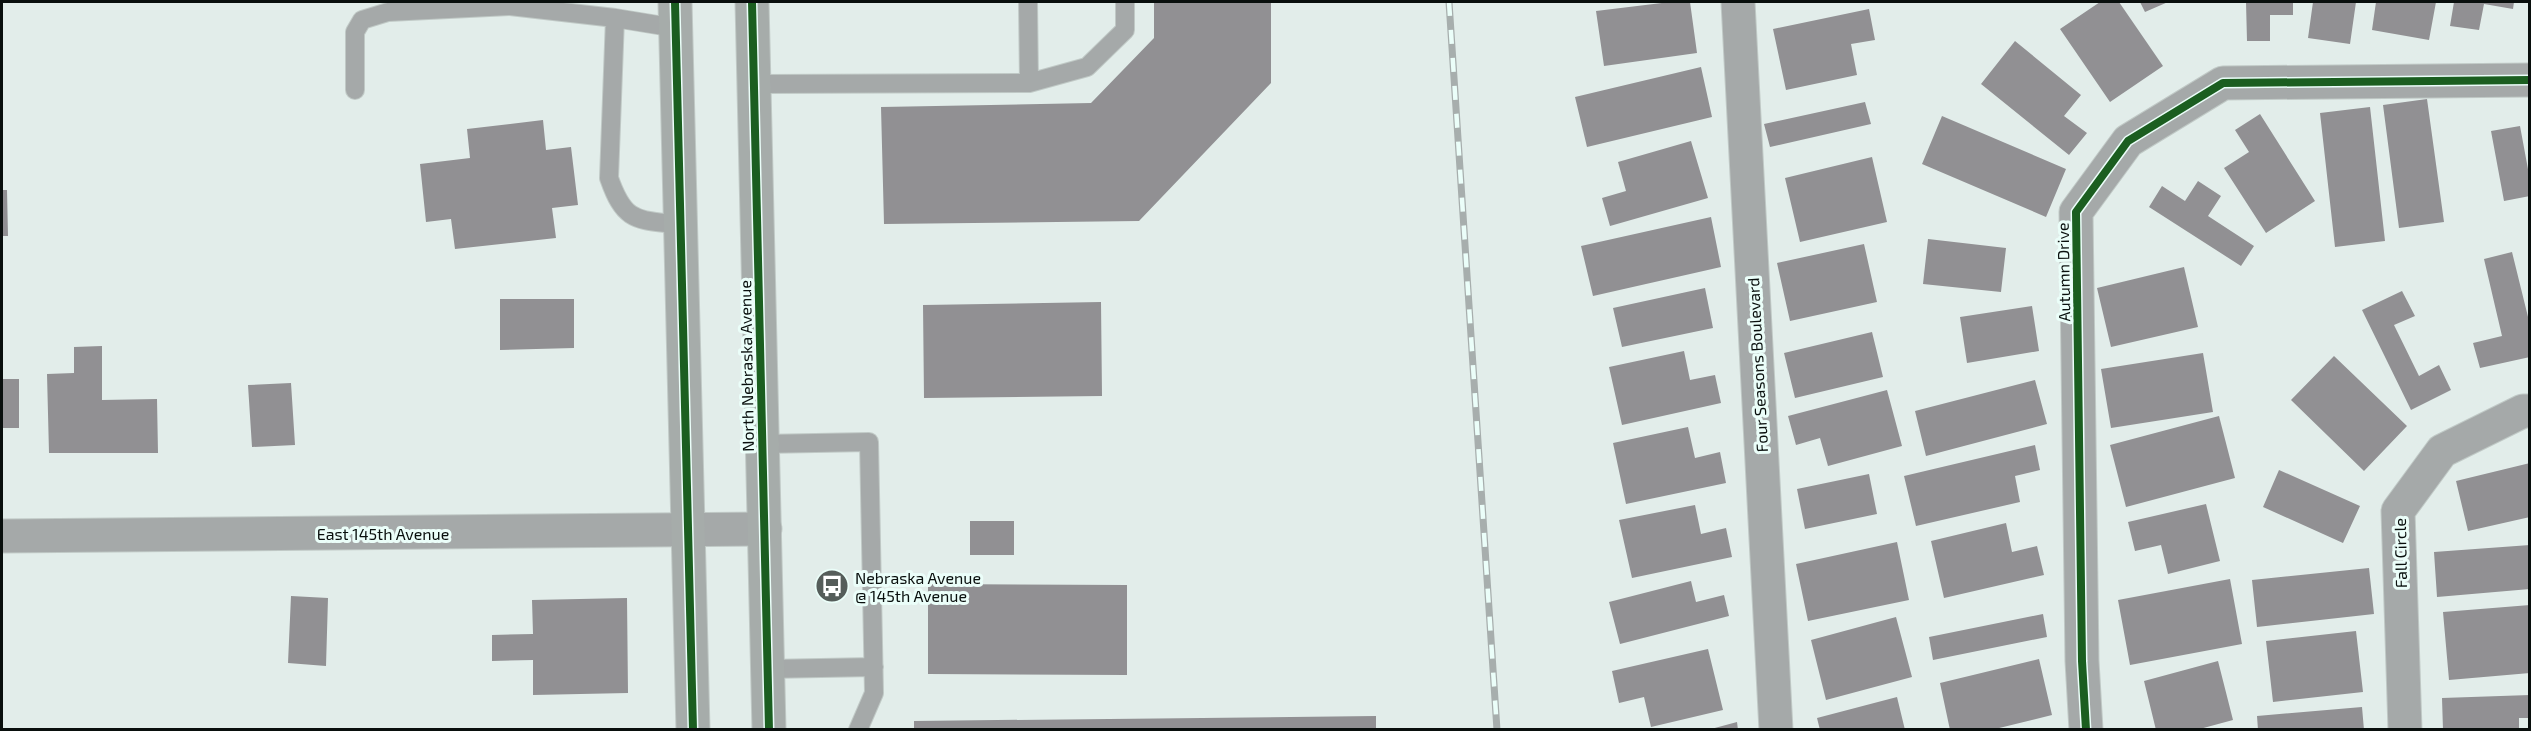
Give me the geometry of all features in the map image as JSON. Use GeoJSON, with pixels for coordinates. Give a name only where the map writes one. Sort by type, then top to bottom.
{"type":"FeatureCollection","features":[{"type":"Feature","properties":{"kind":"main road","name":"North Nebraska Avenue"},"geometry":{"type":"LineString","coordinates":[[752,2],[769,729]]}},
{"type":"Feature","properties":{"kind":"main road"},"geometry":{"type":"LineString","coordinates":[[676,15],[693,729]]}},
{"type":"Feature","properties":{"kind":"street","name":"Four Seasons Boulevard"},"geometry":{"type":"LineString","coordinates":[[1738,2],[1776,729]]}},
{"type":"Feature","properties":{"kind":"street","name":"Autumn Drive"},"geometry":{"type":"LineString","coordinates":[[2086,729],[2082,661],[2076,212],[2128,141],[2223,83],[2529,80]]}},
{"type":"Feature","properties":{"kind":"street","name":"Fall Circle"},"geometry":{"type":"LineString","coordinates":[[2405,729],[2398,511],[2442,451],[2523,411],[2529,411]]}},
{"type":"Feature","properties":{"kind":"street","name":"East 145th Avenue"},"geometry":{"type":"LineString","coordinates":[[2,536],[765,529]]}},
{"type":"Feature","properties":{"kind":"lane"},"geometry":{"type":"LineString","coordinates":[[1028,2],[1029,83]]}},
{"type":"Feature","properties":{"kind":"lane"},"geometry":{"type":"LineString","coordinates":[[754,84],[1029,83],[1087,67],[1125,30],[1125,2]]}},
{"type":"Feature","properties":{"kind":"lane"},"geometry":{"type":"LineString","coordinates":[[355,90],[355,32],[362,20],[388,12],[510,6],[615,18],[676,15]]}},
{"type":"Feature","properties":{"kind":"lane"},"geometry":{"type":"LineString","coordinates":[[615,18],[609,178],[617,202],[628,213],[641,220],[681,225]]}},
{"type":"Feature","properties":{"kind":"lane"},"geometry":{"type":"LineString","coordinates":[[761,444],[869,442],[874,693],[858,729]]}},
{"type":"Feature","properties":{"kind":"lane"},"geometry":{"type":"LineString","coordinates":[[768,669],[874,668]]}},
{"type":"Feature","properties":{"kind":"building"},"geometry":{"type":"Polygon","coordinates":[[[1154,2],[1271,2],[1271,83],[1139,221],[884,224],[881,107],[1091,103],[1154,38],[1154,2]]]}},
{"type":"Feature","properties":{"kind":"building"},"geometry":{"type":"Polygon","coordinates":[[[1670,2],[1690,2],[1697,53],[1604,66],[1596,11],[1670,2]]]}},
{"type":"Feature","properties":{"kind":"building"},"geometry":{"type":"Polygon","coordinates":[[[2100,2],[2119,2],[2163,66],[2110,102],[2060,29],[2100,2]]]}},
{"type":"Feature","properties":{"kind":"building"},"geometry":{"type":"Polygon","coordinates":[[[2140,2],[2168,2],[2145,12],[2140,2]]]}},
{"type":"Feature","properties":{"kind":"building"},"geometry":{"type":"Polygon","coordinates":[[[2246,2],[2293,2],[2293,15],[2270,15],[2270,41],[2247,41],[2246,2]]]}},
{"type":"Feature","properties":{"kind":"building"},"geometry":{"type":"Polygon","coordinates":[[[2313,2],[2356,2],[2350,44],[2308,38],[2313,2]]]}},
{"type":"Feature","properties":{"kind":"building"},"geometry":{"type":"Polygon","coordinates":[[[2376,2],[2436,2],[2429,40],[2372,30],[2376,2]]]}},
{"type":"Feature","properties":{"kind":"building"},"geometry":{"type":"Polygon","coordinates":[[[2454,2],[2514,2],[2513,9],[2484,4],[2479,30],[2450,26],[2454,2]]]}},
{"type":"Feature","properties":{"kind":"building"},"geometry":{"type":"Polygon","coordinates":[[[1869,9],[1875,40],[1851,44],[1857,75],[1786,90],[1773,29],[1869,9]]]}},
{"type":"Feature","properties":{"kind":"building"},"geometry":{"type":"Polygon","coordinates":[[[2015,41],[2081,95],[2064,116],[2087,133],[2069,155],[1981,84],[2015,41]]]}},
{"type":"Feature","properties":{"kind":"building"},"geometry":{"type":"Polygon","coordinates":[[[1701,67],[1712,117],[1587,147],[1575,97],[1701,67]]]}},
{"type":"Feature","properties":{"kind":"building"},"geometry":{"type":"Polygon","coordinates":[[[2427,99],[2444,222],[2399,228],[2383,105],[2427,99]]]}},
{"type":"Feature","properties":{"kind":"building"},"geometry":{"type":"Polygon","coordinates":[[[1865,102],[1871,124],[1770,147],[1764,124],[1865,102]]]}},
{"type":"Feature","properties":{"kind":"building"},"geometry":{"type":"Polygon","coordinates":[[[2370,107],[2385,241],[2335,247],[2320,113],[2370,107]]]}},
{"type":"Feature","properties":{"kind":"building"},"geometry":{"type":"Polygon","coordinates":[[[2260,114],[2315,201],[2266,233],[2224,168],[2249,152],[2235,130],[2260,114]]]}},
{"type":"Feature","properties":{"kind":"building"},"geometry":{"type":"Polygon","coordinates":[[[1942,116],[2066,169],[2046,217],[1922,164],[1942,116]]]}},
{"type":"Feature","properties":{"kind":"building"},"geometry":{"type":"Polygon","coordinates":[[[543,120],[546,150],[571,147],[578,205],[552,208],[556,238],[455,249],[451,219],[426,222],[420,164],[470,158],[467,129],[543,120]]]}},
{"type":"Feature","properties":{"kind":"building"},"geometry":{"type":"Polygon","coordinates":[[[2520,126],[2530,180],[2530,196],[2504,201],[2491,131],[2520,126]]]}},
{"type":"Feature","properties":{"kind":"building"},"geometry":{"type":"Polygon","coordinates":[[[1691,141],[1708,198],[1610,226],[1602,198],[1626,191],[1618,162],[1691,141]]]}},
{"type":"Feature","properties":{"kind":"building"},"geometry":{"type":"Polygon","coordinates":[[[1872,157],[1887,222],[1800,242],[1785,178],[1872,157]]]}},
{"type":"Feature","properties":{"kind":"building"},"geometry":{"type":"Polygon","coordinates":[[[2198,181],[2221,196],[2208,216],[2254,246],[2241,266],[2149,207],[2162,186],[2185,201],[2198,181]]]}},
{"type":"Feature","properties":{"kind":"building"},"geometry":{"type":"Polygon","coordinates":[[[2,190],[7,190],[8,236],[2,236],[2,190]]]}},
{"type":"Feature","properties":{"kind":"building"},"geometry":{"type":"Polygon","coordinates":[[[1711,217],[1721,267],[1593,296],[1581,246],[1711,217]]]}},
{"type":"Feature","properties":{"kind":"building"},"geometry":{"type":"Polygon","coordinates":[[[1928,239],[2006,248],[2001,292],[1923,284],[1928,239]]]}},
{"type":"Feature","properties":{"kind":"building"},"geometry":{"type":"Polygon","coordinates":[[[1864,244],[1877,302],[1790,321],[1777,263],[1864,244]]]}},
{"type":"Feature","properties":{"kind":"building"},"geometry":{"type":"Polygon","coordinates":[[[2512,252],[2530,325],[2530,357],[2480,368],[2473,343],[2502,336],[2484,259],[2512,252]]]}},
{"type":"Feature","properties":{"kind":"building"},"geometry":{"type":"Polygon","coordinates":[[[2184,267],[2198,327],[2111,347],[2097,288],[2184,267]]]}},
{"type":"Feature","properties":{"kind":"building"},"geometry":{"type":"Polygon","coordinates":[[[1705,288],[1713,328],[1622,347],[1613,308],[1705,288]]]}},
{"type":"Feature","properties":{"kind":"building"},"geometry":{"type":"Polygon","coordinates":[[[2402,291],[2415,316],[2394,325],[2419,376],[2439,365],[2451,390],[2411,410],[2362,310],[2402,291]]]}},
{"type":"Feature","properties":{"kind":"building"},"geometry":{"type":"Polygon","coordinates":[[[500,299],[574,299],[574,348],[500,350],[500,299]]]}},
{"type":"Feature","properties":{"kind":"building"},"geometry":{"type":"Polygon","coordinates":[[[1101,302],[1102,396],[924,398],[923,305],[1101,302]]]}},
{"type":"Feature","properties":{"kind":"building"},"geometry":{"type":"Polygon","coordinates":[[[2032,306],[2039,351],[1967,363],[1960,317],[2032,306]]]}},
{"type":"Feature","properties":{"kind":"building"},"geometry":{"type":"Polygon","coordinates":[[[1872,332],[1883,377],[1795,398],[1784,353],[1872,332]]]}},
{"type":"Feature","properties":{"kind":"building"},"geometry":{"type":"Polygon","coordinates":[[[102,346],[102,400],[157,399],[158,453],[49,453],[47,374],[74,373],[74,347],[102,346]]]}},
{"type":"Feature","properties":{"kind":"building"},"geometry":{"type":"Polygon","coordinates":[[[1684,351],[1690,380],[1715,375],[1721,403],[1622,425],[1609,367],[1684,351]]]}},
{"type":"Feature","properties":{"kind":"building"},"geometry":{"type":"Polygon","coordinates":[[[2203,353],[2213,412],[2111,428],[2101,369],[2203,353]]]}},
{"type":"Feature","properties":{"kind":"building"},"geometry":{"type":"Polygon","coordinates":[[[2334,356],[2407,426],[2364,471],[2291,400],[2334,356]]]}},
{"type":"Feature","properties":{"kind":"building"},"geometry":{"type":"Polygon","coordinates":[[[2,379],[19,379],[19,428],[2,428],[2,379]]]}},
{"type":"Feature","properties":{"kind":"building"},"geometry":{"type":"Polygon","coordinates":[[[2035,380],[2047,424],[1926,456],[1915,411],[2035,380]]]}},
{"type":"Feature","properties":{"kind":"building"},"geometry":{"type":"Polygon","coordinates":[[[291,383],[295,445],[252,447],[248,385],[291,383]]]}},
{"type":"Feature","properties":{"kind":"building"},"geometry":{"type":"Polygon","coordinates":[[[1887,390],[1902,446],[1828,466],[1820,438],[1796,445],[1788,416],[1887,390]]]}},
{"type":"Feature","properties":{"kind":"building"},"geometry":{"type":"Polygon","coordinates":[[[2219,416],[2235,478],[2126,507],[2110,445],[2219,416]]]}},
{"type":"Feature","properties":{"kind":"building"},"geometry":{"type":"Polygon","coordinates":[[[1688,427],[1695,458],[1720,452],[1726,483],[1626,504],[1613,443],[1688,427]]]}},
{"type":"Feature","properties":{"kind":"building"},"geometry":{"type":"Polygon","coordinates":[[[2035,445],[2040,470],[2015,476],[2020,502],[1916,526],[1904,476],[2035,445]]]}},
{"type":"Feature","properties":{"kind":"building"},"geometry":{"type":"Polygon","coordinates":[[[2530,463],[2530,517],[2468,531],[2456,481],[2530,463]]]}},
{"type":"Feature","properties":{"kind":"building"},"geometry":{"type":"Polygon","coordinates":[[[2279,470],[2360,506],[2343,543],[2263,507],[2279,470]]]}},
{"type":"Feature","properties":{"kind":"building"},"geometry":{"type":"Polygon","coordinates":[[[1869,474],[1877,514],[1805,529],[1797,489],[1869,474]]]}},
{"type":"Feature","properties":{"kind":"building"},"geometry":{"type":"Polygon","coordinates":[[[2206,504],[2220,561],[2168,574],[2161,545],[2135,551],[2128,522],[2206,504]]]}},
{"type":"Feature","properties":{"kind":"building"},"geometry":{"type":"Polygon","coordinates":[[[1695,505],[1701,534],[1726,528],[1732,557],[1632,578],[1619,520],[1695,505]]]}},
{"type":"Feature","properties":{"kind":"building"},"geometry":{"type":"Polygon","coordinates":[[[970,521],[1014,521],[1014,555],[970,555],[970,521]]]}},
{"type":"Feature","properties":{"kind":"building"},"geometry":{"type":"Polygon","coordinates":[[[2006,523],[2012,552],[2037,546],[2044,575],[1944,598],[1931,541],[2006,523]]]}},
{"type":"Feature","properties":{"kind":"building"},"geometry":{"type":"Polygon","coordinates":[[[1897,542],[1909,600],[1808,621],[1796,564],[1897,542]]]}},
{"type":"Feature","properties":{"kind":"building"},"geometry":{"type":"Polygon","coordinates":[[[2530,545],[2530,589],[2437,597],[2434,552],[2530,545]]]}},
{"type":"Feature","properties":{"kind":"building"},"geometry":{"type":"Polygon","coordinates":[[[2369,568],[2374,614],[2257,627],[2252,580],[2369,568]]]}},
{"type":"Feature","properties":{"kind":"building"},"geometry":{"type":"Polygon","coordinates":[[[2230,579],[2242,644],[2130,665],[2118,600],[2230,579]]]}},
{"type":"Feature","properties":{"kind":"building"},"geometry":{"type":"Polygon","coordinates":[[[1691,581],[1696,602],[1724,595],[1729,616],[1620,644],[1609,602],[1691,581]]]}},
{"type":"Feature","properties":{"kind":"building"},"geometry":{"type":"Polygon","coordinates":[[[928,584],[1127,585],[1127,675],[928,674],[928,584]]]}},
{"type":"Feature","properties":{"kind":"building"},"geometry":{"type":"Polygon","coordinates":[[[291,596],[328,598],[326,666],[288,663],[291,596]]]}},
{"type":"Feature","properties":{"kind":"building"},"geometry":{"type":"Polygon","coordinates":[[[627,598],[628,693],[533,695],[533,660],[492,661],[492,635],[533,634],[532,600],[627,598]]]}},
{"type":"Feature","properties":{"kind":"building"},"geometry":{"type":"Polygon","coordinates":[[[2530,605],[2530,673],[2449,680],[2443,612],[2530,605]]]}},
{"type":"Feature","properties":{"kind":"building"},"geometry":{"type":"Polygon","coordinates":[[[2043,614],[2047,637],[1933,660],[1929,637],[2043,614]]]}},
{"type":"Feature","properties":{"kind":"building"},"geometry":{"type":"Polygon","coordinates":[[[1896,617],[1912,677],[1826,700],[1811,640],[1896,617]]]}},
{"type":"Feature","properties":{"kind":"building"},"geometry":{"type":"Polygon","coordinates":[[[2356,631],[2363,692],[2273,702],[2266,641],[2356,631]]]}},
{"type":"Feature","properties":{"kind":"building"},"geometry":{"type":"Polygon","coordinates":[[[1708,649],[1723,710],[1651,727],[1644,697],[1619,703],[1612,671],[1708,649]]]}},
{"type":"Feature","properties":{"kind":"building"},"geometry":{"type":"Polygon","coordinates":[[[2039,659],[2052,715],[1991,730],[1950,730],[1940,683],[2039,659]]]}},
{"type":"Feature","properties":{"kind":"building"},"geometry":{"type":"Polygon","coordinates":[[[2218,661],[2233,720],[2196,730],[2156,730],[2144,681],[2218,661]]]}},
{"type":"Feature","properties":{"kind":"building"},"geometry":{"type":"Polygon","coordinates":[[[2530,695],[2530,718],[2519,718],[2519,730],[2443,730],[2442,698],[2530,695]]]}},
{"type":"Feature","properties":{"kind":"building"},"geometry":{"type":"Polygon","coordinates":[[[1897,697],[1905,730],[1820,730],[1817,718],[1897,697]]]}},
{"type":"Feature","properties":{"kind":"building"},"geometry":{"type":"Polygon","coordinates":[[[2362,707],[2364,730],[2258,730],[2257,716],[2362,707]]]}},
{"type":"Feature","properties":{"kind":"building"},"geometry":{"type":"Polygon","coordinates":[[[1376,716],[1376,730],[914,730],[914,721],[1376,716]]]}},
{"type":"Feature","properties":{"kind":"building"},"geometry":{"type":"Polygon","coordinates":[[[1737,722],[1738,730],[1711,730],[1711,729],[1737,722]]]}},
{"type":"Feature","properties":{"kind":"railway"},"geometry":{"type":"LineString","coordinates":[[1449,2],[1497,730]]}},
{"type":"Feature","properties":{"kind":"cycle path"},"geometry":{"type":"LineString","coordinates":[[675,2],[693,730]]}},
{"type":"Feature","properties":{"kind":"cycle path"},"geometry":{"type":"LineString","coordinates":[[752,2],[769,730]]}},
{"type":"Feature","properties":{"kind":"cycle path"},"geometry":{"type":"LineString","coordinates":[[2086,730],[2082,661],[2076,212],[2128,141],[2223,83],[2530,80]]}},
{"type":"Feature","properties":{"kind":"place","name":"Nebraska Avenue @ 145th Avenue"},"geometry":{"type":"Point","coordinates":[832,586]}}]}
